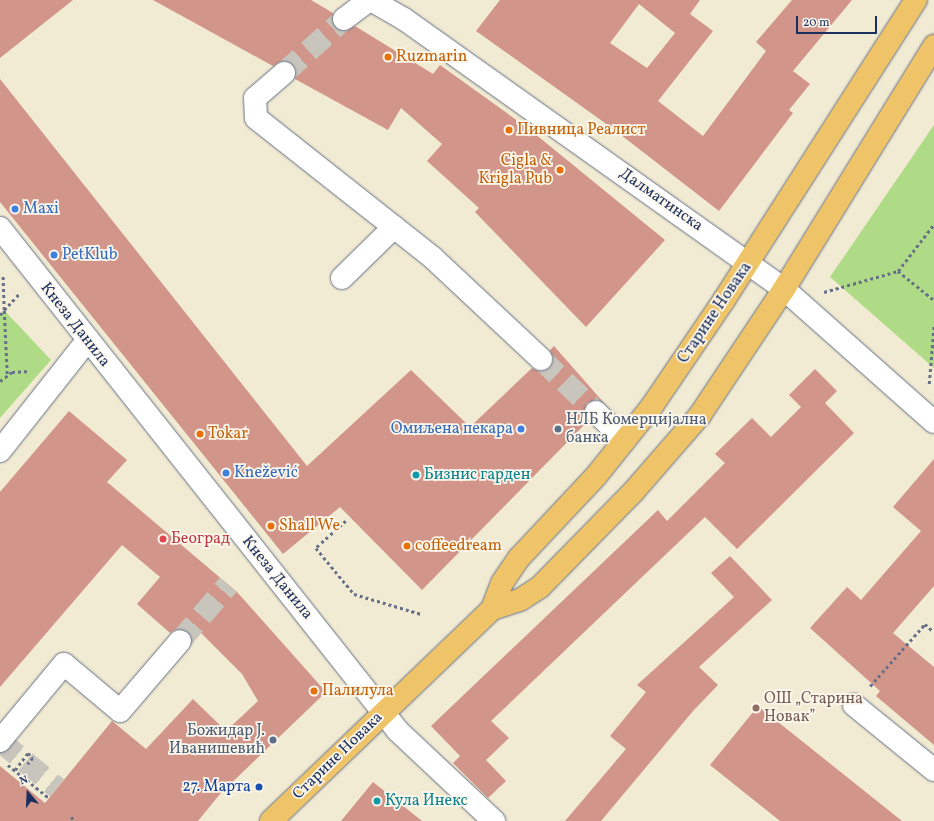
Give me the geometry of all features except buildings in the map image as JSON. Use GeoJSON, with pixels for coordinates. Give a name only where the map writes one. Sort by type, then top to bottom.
{"type":"FeatureCollection","features":[{"type":"Feature","properties":{"kind":"main road","name":"Старине Новака"},"geometry":{"type":"LineString","coordinates":[[271,821],[492,608],[502,583],[519,558],[596,476],[656,400],[748,264],[916,0]]}},
{"type":"Feature","properties":{"kind":"main road","name":"Старине Новака"},"geometry":{"type":"LineString","coordinates":[[492,608],[520,600],[540,587],[634,491],[700,415],[790,294],[934,46]]}},
{"type":"Feature","properties":{"kind":"street"},"geometry":{"type":"LineString","coordinates":[[344,19],[370,0]]}},
{"type":"Feature","properties":{"kind":"street","name":"Далматинска"},"geometry":{"type":"LineString","coordinates":[[370,0],[404,18],[790,294],[931,414]]}},
{"type":"Feature","properties":{"kind":"street"},"geometry":{"type":"LineString","coordinates":[[284,73],[255,98],[256,118],[433,258],[541,359]]}},
{"type":"Feature","properties":{"kind":"street"},"geometry":{"type":"LineString","coordinates":[[342,278],[394,227]]}},
{"type":"Feature","properties":{"kind":"street","name":"Кнеза Данила"},"geometry":{"type":"LineString","coordinates":[[0,228],[87,341],[383,713],[398,731],[494,821]]}},
{"type":"Feature","properties":{"kind":"street"},"geometry":{"type":"LineString","coordinates":[[0,451],[87,341]]}},
{"type":"Feature","properties":{"kind":"street"},"geometry":{"type":"LineString","coordinates":[[596,412],[624,440]]}},
{"type":"Feature","properties":{"kind":"street"},"geometry":{"type":"LineString","coordinates":[[0,741],[64,664],[120,712],[180,641]]}},
{"type":"Feature","properties":{"kind":"street"},"geometry":{"type":"LineString","coordinates":[[854,705],[934,770]]}},
{"type":"Feature","properties":{"kind":"path"},"geometry":{"type":"LineString","coordinates":[[790,294],[898,271],[934,224]]}},
{"type":"Feature","properties":{"kind":"path"},"geometry":{"type":"LineString","coordinates":[[3,268],[7,374]]}},
{"type":"Feature","properties":{"kind":"path"},"geometry":{"type":"LineString","coordinates":[[898,271],[934,300]]}},
{"type":"Feature","properties":{"kind":"path"},"geometry":{"type":"LineString","coordinates":[[0,315],[23,290]]}},
{"type":"Feature","properties":{"kind":"path"},"geometry":{"type":"LineString","coordinates":[[931,414],[934,325]]}},
{"type":"Feature","properties":{"kind":"path"},"geometry":{"type":"LineString","coordinates":[[346,521],[316,548],[354,594],[421,614]]}},
{"type":"Feature","properties":{"kind":"path"},"geometry":{"type":"LineString","coordinates":[[854,705],[924,624],[934,632]]}},
{"type":"Feature","properties":{"kind":"path"},"geometry":{"type":"LineString","coordinates":[[15,770],[28,753],[33,758],[28,764]]}},
{"type":"Feature","properties":{"kind":"path"},"geometry":{"type":"LineString","coordinates":[[5,762],[49,798]]}},
{"type":"Feature","properties":{"kind":"path"},"geometry":{"type":"LineString","coordinates":[[71,817],[76,821]]}},
{"type":"Feature","properties":{"kind":"green space"},"geometry":{"type":"Polygon","coordinates":[[[934,125],[934,368],[830,277],[934,125]]]}},
{"type":"Feature","properties":{"kind":"green space"},"geometry":{"type":"Polygon","coordinates":[[[4,310],[51,360],[0,418],[0,315],[4,310]]]}},
{"type":"Feature","properties":{"kind":"tunnel"},"geometry":{"type":"LineString","coordinates":[[284,73],[344,19]]}},
{"type":"Feature","properties":{"kind":"tunnel"},"geometry":{"type":"LineString","coordinates":[[541,359],[596,412]]}},
{"type":"Feature","properties":{"kind":"tunnel"},"geometry":{"type":"LineString","coordinates":[[180,641],[228,585]]}},
{"type":"Feature","properties":{"kind":"tunnel"},"geometry":{"type":"LineString","coordinates":[[0,741],[57,788]]}},
{"type":"Feature","properties":{"kind":"place","name":"Ruzmarin"},"geometry":{"type":"Point","coordinates":[388,57]}},
{"type":"Feature","properties":{"kind":"place","name":"Пивница Реалист"},"geometry":{"type":"Point","coordinates":[509,130]}},
{"type":"Feature","properties":{"kind":"place","name":"Cigla & Krigla Pub"},"geometry":{"type":"Point","coordinates":[560,170]}},
{"type":"Feature","properties":{"kind":"place","name":"Maxi"},"geometry":{"type":"Point","coordinates":[15,209]}},
{"type":"Feature","properties":{"kind":"place","name":"PetKlub"},"geometry":{"type":"Point","coordinates":[54,255]}},
{"type":"Feature","properties":{"kind":"place","name":"Омиљена пекара"},"geometry":{"type":"Point","coordinates":[521,429]}},
{"type":"Feature","properties":{"kind":"place","name":"НЛБ Комерцијална банка"},"geometry":{"type":"Point","coordinates":[558,429]}},
{"type":"Feature","properties":{"kind":"place","name":"Tokar"},"geometry":{"type":"Point","coordinates":[200,434]}},
{"type":"Feature","properties":{"kind":"place","name":"Knežević"},"geometry":{"type":"Point","coordinates":[226,473]}},
{"type":"Feature","properties":{"kind":"place","name":"Бизнис гарден"},"geometry":{"type":"Point","coordinates":[416,475]}},
{"type":"Feature","properties":{"kind":"place","name":"Shall We"},"geometry":{"type":"Point","coordinates":[271,526]}},
{"type":"Feature","properties":{"kind":"place","name":"Београд"},"geometry":{"type":"Point","coordinates":[163,539]}},
{"type":"Feature","properties":{"kind":"place","name":"coffeedream"},"geometry":{"type":"Point","coordinates":[407,546]}},
{"type":"Feature","properties":{"kind":"place","name":"Палилула"},"geometry":{"type":"Point","coordinates":[314,691]}},
{"type":"Feature","properties":{"kind":"place","name":"ОШ „Старина Новак”"},"geometry":{"type":"Point","coordinates":[756,708]}},
{"type":"Feature","properties":{"kind":"place","name":"Божидар Ј. Иванишевић"},"geometry":{"type":"Point","coordinates":[273,740]}},
{"type":"Feature","properties":{"kind":"place","name":"27. Марта"},"geometry":{"type":"Point","coordinates":[259,787]}},
{"type":"Feature","properties":{"kind":"place","name":"Кула Инекс"},"geometry":{"type":"Point","coordinates":[377,801]}}]}
